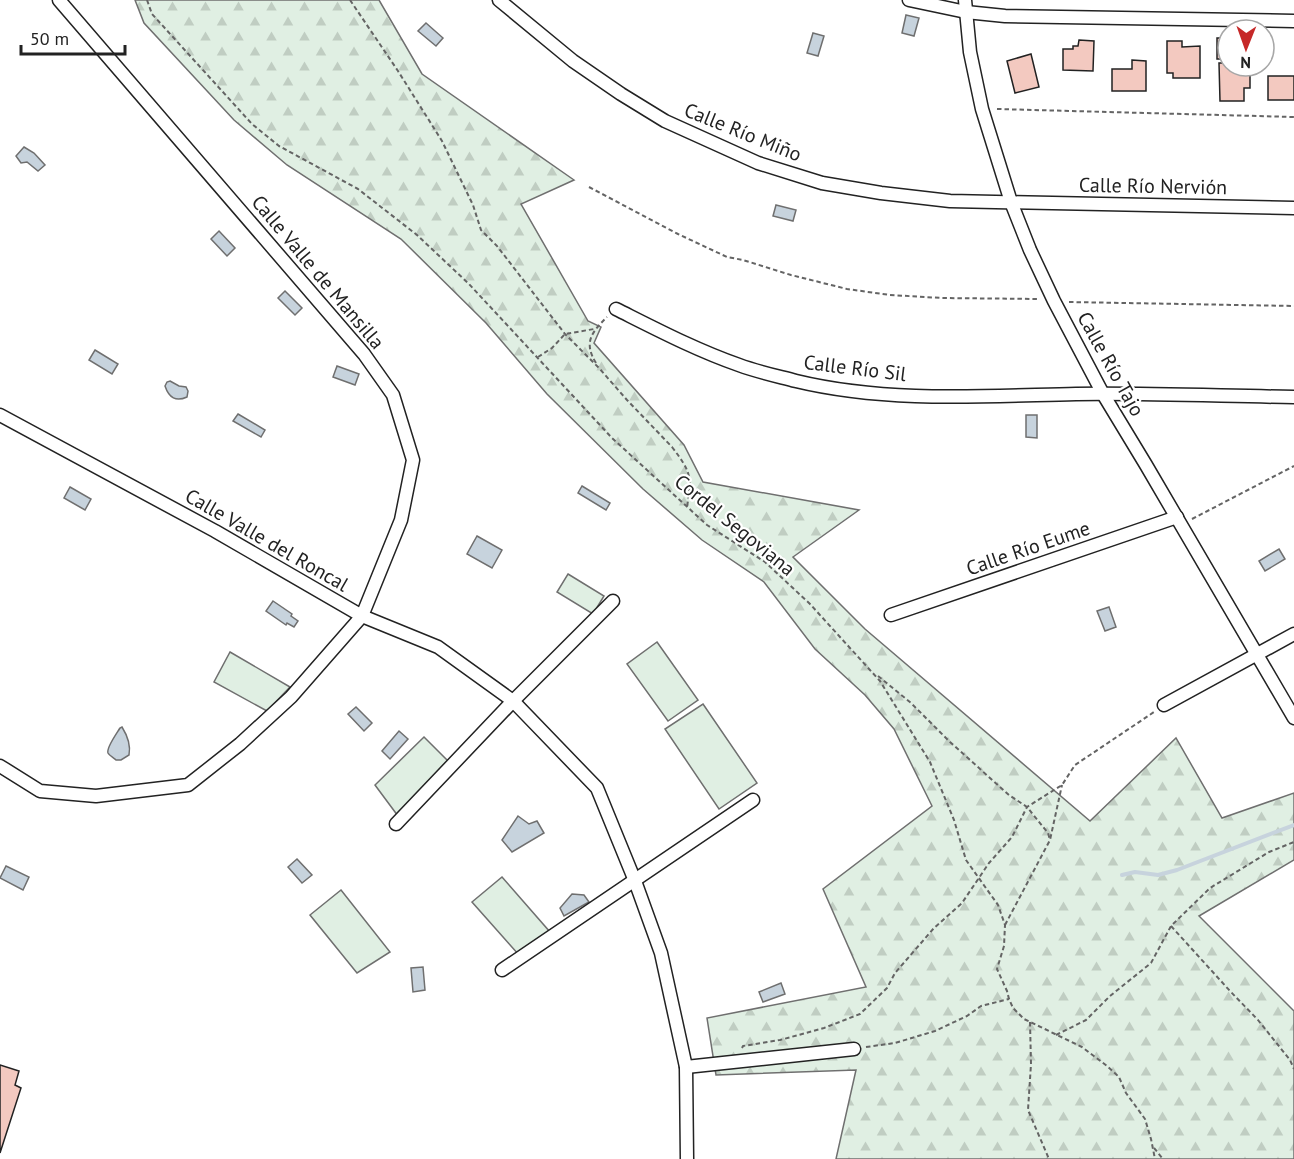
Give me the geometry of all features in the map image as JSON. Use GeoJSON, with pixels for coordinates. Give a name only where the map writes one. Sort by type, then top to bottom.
{"type":"FeatureCollection","features":[{"type":"Feature","properties":{"kind":"street","name":"Calle Valle de Mansilla"},"geometry":{"type":"LineString","coordinates":[[0,766],[40,791],[96,796],[188,785],[240,744],[291,697],[362,616],[401,519],[413,460],[393,395],[364,354],[59,0]]}},
{"type":"Feature","properties":{"kind":"street","name":"Calle Río Miño"},"geometry":{"type":"LineString","coordinates":[[499,0],[573,61],[621,94],[665,121],[759,163],[822,183],[881,193],[950,201],[1011,202]]}},
{"type":"Feature","properties":{"kind":"street"},"geometry":{"type":"LineString","coordinates":[[909,0],[965,6],[1005,16],[1294,21]]}},
{"type":"Feature","properties":{"kind":"street","name":"Calle Río Tajo"},"geometry":{"type":"LineString","coordinates":[[965,6],[970,52],[982,109],[1011,202],[1030,250],[1103,394],[1294,718]]}},
{"type":"Feature","properties":{"kind":"street","name":"Calle Río Nervión"},"geometry":{"type":"LineString","coordinates":[[1011,202],[1294,208]]}},
{"type":"Feature","properties":{"kind":"street","name":"Calle Río Sil"},"geometry":{"type":"LineString","coordinates":[[616,309],[680,341],[740,366],[826,387],[885,394],[948,396],[1103,394],[1294,397]]}},
{"type":"Feature","properties":{"kind":"street","name":"Calle Valle del Roncal"},"geometry":{"type":"LineString","coordinates":[[0,415],[215,531],[362,616],[438,647],[513,701],[597,788],[661,953],[686,1067],[687,1159]]}},
{"type":"Feature","properties":{"kind":"street","name":"Calle Río Eume"},"geometry":{"type":"LineString","coordinates":[[891,615],[1179,521]]}},
{"type":"Feature","properties":{"kind":"street"},"geometry":{"type":"LineString","coordinates":[[396,824],[513,701],[613,601]]}},
{"type":"Feature","properties":{"kind":"street"},"geometry":{"type":"LineString","coordinates":[[1164,705],[1294,634]]}},
{"type":"Feature","properties":{"kind":"street"},"geometry":{"type":"LineString","coordinates":[[502,970],[753,800]]}},
{"type":"Feature","properties":{"kind":"street"},"geometry":{"type":"LineString","coordinates":[[686,1067],[854,1049]]}},
{"type":"Feature","properties":{"kind":"path","name":"Cordel Segoviana"},"geometry":{"type":"LineString","coordinates":[[147,0],[152,14],[252,124],[279,146],[358,189],[417,235],[469,284],[612,438],[706,525],[765,562],[810,604],[880,681],[930,762],[954,820],[966,860],[998,905],[1005,925]]}},
{"type":"Feature","properties":{"kind":"path"},"geometry":{"type":"LineString","coordinates":[[350,0],[442,141],[473,205],[481,230],[497,246],[565,334],[672,447],[686,465],[691,483],[687,507]]}},
{"type":"Feature","properties":{"kind":"path"},"geometry":{"type":"LineString","coordinates":[[982,109],[1294,117]]}},
{"type":"Feature","properties":{"kind":"path"},"geometry":{"type":"LineString","coordinates":[[589,187],[727,257],[848,289],[890,295],[942,298],[1036,298],[1054,301],[1294,306]]}},
{"type":"Feature","properties":{"kind":"path"},"geometry":{"type":"LineString","coordinates":[[599,368],[591,355],[589,340],[594,329],[616,309]]}},
{"type":"Feature","properties":{"kind":"path"},"geometry":{"type":"LineString","coordinates":[[537,357],[552,348],[565,334],[594,329]]}},
{"type":"Feature","properties":{"kind":"path"},"geometry":{"type":"LineString","coordinates":[[1179,521],[1294,466]]}},
{"type":"Feature","properties":{"kind":"path"},"geometry":{"type":"LineString","coordinates":[[871,671],[911,703],[1009,795],[1027,807],[1048,833],[1050,840]]}},
{"type":"Feature","properties":{"kind":"path"},"geometry":{"type":"LineString","coordinates":[[1155,1159],[1145,1119],[1126,1093],[1119,1077],[1082,1047],[1024,1019],[1013,1008],[997,969],[1004,946],[1005,925],[1050,840],[1062,785],[1075,765],[1164,705]]}},
{"type":"Feature","properties":{"kind":"path"},"geometry":{"type":"LineString","coordinates":[[731,1063],[743,1046],[780,1040],[824,1028],[860,1014],[887,988],[895,973],[934,928],[962,903],[979,877],[1012,837],[1027,807],[1062,785]]}},
{"type":"Feature","properties":{"kind":"path"},"geometry":{"type":"LineString","coordinates":[[1055,1035],[1086,1020],[1110,996],[1151,963],[1171,926],[1210,888],[1269,852],[1294,842]]}},
{"type":"Feature","properties":{"kind":"path"},"geometry":{"type":"LineString","coordinates":[[1171,926],[1258,1020],[1290,1060],[1294,1069]]}},
{"type":"Feature","properties":{"kind":"path"},"geometry":{"type":"LineString","coordinates":[[854,1049],[895,1043],[934,1031],[967,1016],[981,1006],[1009,999]]}},
{"type":"Feature","properties":{"kind":"path"},"geometry":{"type":"LineString","coordinates":[[1030,1022],[1031,1064],[1028,1110],[1049,1159]]}},
{"type":"Feature","properties":{"kind":"path"},"geometry":{"type":"LineString","coordinates":[[1152,1146],[1163,1159]]}},
{"type":"Feature","properties":{"kind":"green space"},"geometry":{"type":"Polygon","coordinates":[[[135,0],[379,0],[422,74],[574,180],[521,204],[588,321],[601,327],[594,343],[684,445],[703,482],[859,510],[793,557],[865,629],[1090,821],[1176,738],[1222,818],[1294,793],[1294,860],[1199,916],[1294,1011],[1294,1159],[836,1159],[856,1070],[716,1075],[707,1018],[866,987],[823,889],[932,806],[894,729],[865,695],[815,649],[764,582],[702,540],[643,489],[547,394],[486,323],[401,239],[287,165],[234,120],[144,23],[135,0]]]}},
{"type":"Feature","properties":{"kind":"green space"},"geometry":{"type":"Polygon","coordinates":[[[568,574],[604,596],[593,614],[557,592],[568,574]]]}},
{"type":"Feature","properties":{"kind":"green space"},"geometry":{"type":"Polygon","coordinates":[[[657,642],[698,700],[668,721],[627,664],[657,642]]]}},
{"type":"Feature","properties":{"kind":"green space"},"geometry":{"type":"Polygon","coordinates":[[[230,652],[290,687],[267,711],[214,682],[230,652]]]}},
{"type":"Feature","properties":{"kind":"green space"},"geometry":{"type":"Polygon","coordinates":[[[703,704],[757,783],[719,809],[665,729],[703,704]]]}},
{"type":"Feature","properties":{"kind":"green space"},"geometry":{"type":"Polygon","coordinates":[[[424,737],[450,763],[398,816],[375,785],[424,737]]]}},
{"type":"Feature","properties":{"kind":"green space"},"geometry":{"type":"Polygon","coordinates":[[[502,877],[550,932],[519,955],[472,902],[502,877]]]}},
{"type":"Feature","properties":{"kind":"green space"},"geometry":{"type":"Polygon","coordinates":[[[341,890],[390,952],[357,973],[310,915],[341,890]]]}},
{"type":"Feature","properties":{"kind":"shaded area"},"geometry":{"type":"Polygon","coordinates":[[[906,15],[919,18],[914,36],[902,33],[906,15]]]}},
{"type":"Feature","properties":{"kind":"shaded area"},"geometry":{"type":"Polygon","coordinates":[[[426,23],[443,38],[436,46],[418,31],[426,23]]]}},
{"type":"Feature","properties":{"kind":"shaded area"},"geometry":{"type":"Polygon","coordinates":[[[813,33],[824,36],[818,56],[807,53],[813,33]]]}},
{"type":"Feature","properties":{"kind":"shaded area"},"geometry":{"type":"Polygon","coordinates":[[[24,147],[34,153],[45,165],[38,171],[27,162],[21,163],[16,156],[24,147]]]}},
{"type":"Feature","properties":{"kind":"shaded area"},"geometry":{"type":"Polygon","coordinates":[[[776,205],[796,210],[793,221],[773,216],[776,205]]]}},
{"type":"Feature","properties":{"kind":"shaded area"},"geometry":{"type":"Polygon","coordinates":[[[219,231],[235,248],[227,256],[211,239],[219,231]]]}},
{"type":"Feature","properties":{"kind":"shaded area"},"geometry":{"type":"Polygon","coordinates":[[[285,291],[302,308],[295,315],[278,298],[285,291]]]}},
{"type":"Feature","properties":{"kind":"shaded area"},"geometry":{"type":"Polygon","coordinates":[[[95,350],[118,364],[112,374],[89,360],[95,350]]]}},
{"type":"Feature","properties":{"kind":"shaded area"},"geometry":{"type":"Polygon","coordinates":[[[337,366],[359,374],[355,385],[333,377],[337,366]]]}},
{"type":"Feature","properties":{"kind":"shaded area"},"geometry":{"type":"Polygon","coordinates":[[[170,381],[186,387],[187,397],[176,399],[171,396],[165,386],[170,381]]]}},
{"type":"Feature","properties":{"kind":"shaded area"},"geometry":{"type":"Polygon","coordinates":[[[238,414],[265,430],[261,437],[233,421],[238,414]]]}},
{"type":"Feature","properties":{"kind":"shaded area"},"geometry":{"type":"Polygon","coordinates":[[[1026,415],[1037,415],[1037,438],[1026,437],[1026,415]]]}},
{"type":"Feature","properties":{"kind":"shaded area"},"geometry":{"type":"Polygon","coordinates":[[[582,486],[610,503],[606,510],[578,493],[582,486]]]}},
{"type":"Feature","properties":{"kind":"shaded area"},"geometry":{"type":"Polygon","coordinates":[[[70,487],[91,499],[85,510],[64,498],[70,487]]]}},
{"type":"Feature","properties":{"kind":"shaded area"},"geometry":{"type":"Polygon","coordinates":[[[477,536],[502,550],[492,568],[467,554],[477,536]]]}},
{"type":"Feature","properties":{"kind":"shaded area"},"geometry":{"type":"Polygon","coordinates":[[[1279,549],[1285,559],[1265,571],[1259,561],[1279,549]]]}},
{"type":"Feature","properties":{"kind":"shaded area"},"geometry":{"type":"Polygon","coordinates":[[[273,601],[298,621],[294,627],[287,623],[286,625],[266,611],[273,601]]]}},
{"type":"Feature","properties":{"kind":"shaded area"},"geometry":{"type":"Polygon","coordinates":[[[1109,607],[1116,627],[1105,631],[1097,611],[1109,607]]]}},
{"type":"Feature","properties":{"kind":"shaded area"},"geometry":{"type":"Polygon","coordinates":[[[356,707],[372,723],[364,731],[348,714],[356,707]]]}},
{"type":"Feature","properties":{"kind":"shaded area"},"geometry":{"type":"Polygon","coordinates":[[[122,727],[128,740],[129,755],[116,760],[108,751],[112,740],[122,727]]]}},
{"type":"Feature","properties":{"kind":"shaded area"},"geometry":{"type":"Polygon","coordinates":[[[399,731],[408,739],[390,759],[382,751],[399,731]]]}},
{"type":"Feature","properties":{"kind":"shaded area"},"geometry":{"type":"Polygon","coordinates":[[[518,816],[529,824],[537,821],[544,833],[512,852],[502,840],[518,816]]]}},
{"type":"Feature","properties":{"kind":"shaded area"},"geometry":{"type":"Polygon","coordinates":[[[297,859],[312,875],[302,883],[288,867],[297,859]]]}},
{"type":"Feature","properties":{"kind":"shaded area"},"geometry":{"type":"Polygon","coordinates":[[[6,866],[29,877],[23,890],[0,878],[6,866]]]}},
{"type":"Feature","properties":{"kind":"shaded area"},"geometry":{"type":"Polygon","coordinates":[[[572,894],[584,895],[589,902],[564,916],[560,908],[572,894]]]}},
{"type":"Feature","properties":{"kind":"shaded area"},"geometry":{"type":"Polygon","coordinates":[[[423,967],[425,990],[413,992],[411,968],[423,967]]]}},
{"type":"Feature","properties":{"kind":"shaded area"},"geometry":{"type":"Polygon","coordinates":[[[781,983],[785,994],[763,1002],[759,992],[781,983]]]}},
{"type":"Feature","properties":{"kind":"building"},"geometry":{"type":"Polygon","coordinates":[[[1079,40],[1094,41],[1093,71],[1063,70],[1063,49],[1073,49],[1073,46],[1078,46],[1079,40]]]}},
{"type":"Feature","properties":{"kind":"building"},"geometry":{"type":"Polygon","coordinates":[[[1167,41],[1182,41],[1182,47],[1200,46],[1200,78],[1173,78],[1173,73],[1167,73],[1167,41]]]}},
{"type":"Feature","properties":{"kind":"building"},"geometry":{"type":"Polygon","coordinates":[[[1031,54],[1039,87],[1015,93],[1007,61],[1031,54]]]}},
{"type":"Feature","properties":{"kind":"building"},"geometry":{"type":"Polygon","coordinates":[[[1132,60],[1146,61],[1146,91],[1112,91],[1112,69],[1132,69],[1132,60]]]}},
{"type":"Feature","properties":{"kind":"building"},"geometry":{"type":"Polygon","coordinates":[[[1294,76],[1294,100],[1268,100],[1268,78],[1294,76]]]}},
{"type":"Feature","properties":{"kind":"building"},"geometry":{"type":"Polygon","coordinates":[[[1219,78],[1250,78],[1250,88],[1244,88],[1244,101],[1220,101],[1219,78]]]}},
{"type":"Feature","properties":{"kind":"building"},"geometry":{"type":"Polygon","coordinates":[[[0,1065],[19,1071],[15,1085],[21,1088],[0,1153],[0,1065]]]}},
{"type":"Feature","properties":{"kind":"waterway"},"geometry":{"type":"LineString","coordinates":[[1122,875],[1135,872],[1158,875],[1177,870],[1294,825]]}}]}
